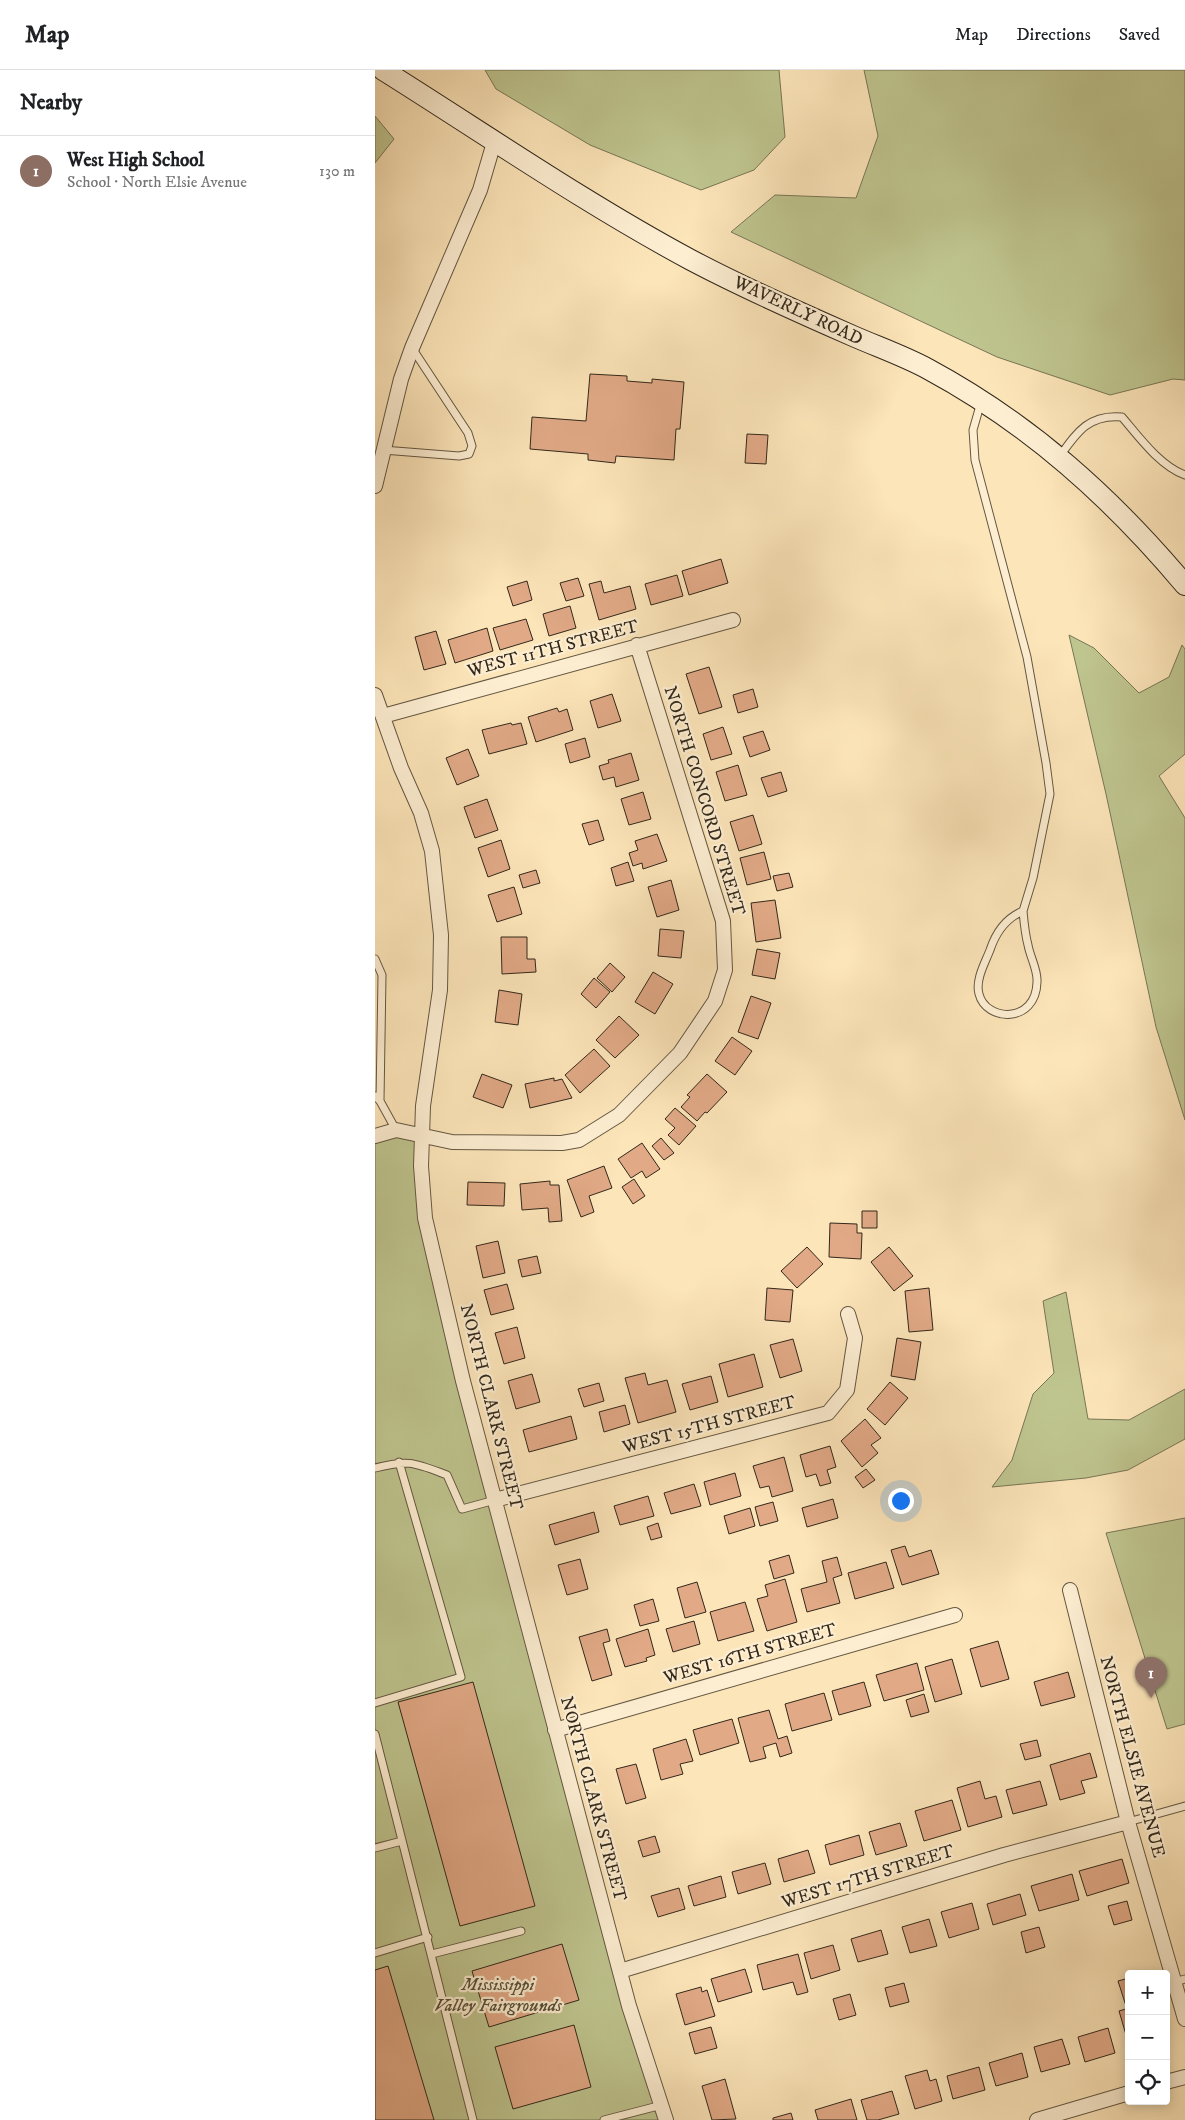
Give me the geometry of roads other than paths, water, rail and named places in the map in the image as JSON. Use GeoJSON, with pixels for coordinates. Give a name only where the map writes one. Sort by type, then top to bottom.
{"type":"FeatureCollection","features":[{"type":"Feature","properties":{"kind":"street","name":"WAVERLY ROAD"},"geometry":{"type":"LineString","coordinates":[[383,70],[495,140],[573,192],[689,259],[755,293],[927,369],[981,401],[1044,443],[1099,491],[1147,540],[1185,585]]}},
{"type":"Feature","properties":{"kind":"street"},"geometry":{"type":"LineString","coordinates":[[375,486],[401,379],[412,348],[480,190],[495,140]]}},
{"type":"Feature","properties":{"kind":"street","name":"WEST 11TH STREET"},"geometry":{"type":"LineString","coordinates":[[383,716],[733,620]]}},
{"type":"Feature","properties":{"kind":"street","name":"NORTH CONCORD STREET"},"geometry":{"type":"LineString","coordinates":[[422,1136],[452,1142],[503,1144],[562,1144],[579,1140],[619,1114],[680,1053],[715,1001],[725,970],[723,921],[637,645]]}},
{"type":"Feature","properties":{"kind":"street","name":"NORTH CLARK STREET"},"geometry":{"type":"LineString","coordinates":[[375,695],[401,768],[421,813],[432,850],[441,935],[440,990],[423,1106],[421,1166],[425,1218],[463,1381],[555,1730],[620,1971],[666,2120]]}},
{"type":"Feature","properties":{"kind":"street"},"geometry":{"type":"LineString","coordinates":[[375,1136],[396,1130],[422,1136]]}},
{"type":"Feature","properties":{"kind":"street","name":"WEST 15TH STREET"},"geometry":{"type":"LineString","coordinates":[[495,1500],[828,1413],[847,1390],[855,1338],[848,1314]]}},
{"type":"Feature","properties":{"kind":"street","name":"NORTH ELSIE AVENUE"},"geometry":{"type":"LineString","coordinates":[[1070,1590],[1128,1822],[1180,1981],[1185,2019]]}},
{"type":"Feature","properties":{"kind":"street","name":"WEST 16TH STREET"},"geometry":{"type":"LineString","coordinates":[[555,1730],[955,1615]]}},
{"type":"Feature","properties":{"kind":"street","name":"WEST 17TH STREET"},"geometry":{"type":"LineString","coordinates":[[620,1971],[1004,1855],[1128,1822]]}},
{"type":"Feature","properties":{"kind":"street"},"geometry":{"type":"LineString","coordinates":[[1170,2081],[1185,2077]]}},
{"type":"Feature","properties":{"kind":"street"},"geometry":{"type":"LineString","coordinates":[[1037,2120],[1125,2094]]}},
{"type":"Feature","properties":{"kind":"lane"},"geometry":{"type":"LineString","coordinates":[[383,450],[459,456],[469,454],[472,446],[468,433],[412,348]]}},
{"type":"Feature","properties":{"kind":"lane"},"geometry":{"type":"LineString","coordinates":[[981,401],[973,430],[975,460],[1027,657],[1046,763],[1049,794],[1033,878],[1023,911],[1028,945],[1038,980],[1035,995],[1030,1006],[1021,1013],[1000,1013],[986,1007],[979,995],[979,982],[992,944],[1002,926],[1011,916],[1023,911]]}},
{"type":"Feature","properties":{"kind":"lane"},"geometry":{"type":"LineString","coordinates":[[1059,457],[1075,434],[1091,422],[1107,416],[1122,418],[1175,471],[1185,475]]}},
{"type":"Feature","properties":{"kind":"lane"},"geometry":{"type":"LineString","coordinates":[[375,959],[382,975],[378,1099],[396,1130]]}},
{"type":"Feature","properties":{"kind":"lane"},"geometry":{"type":"LineString","coordinates":[[375,1468],[399,1462],[420,1464],[447,1475],[462,1509],[495,1500]]}},
{"type":"Feature","properties":{"kind":"lane"},"geometry":{"type":"LineString","coordinates":[[375,1703],[461,1677],[399,1462]]}},
{"type":"Feature","properties":{"kind":"lane"},"geometry":{"type":"LineString","coordinates":[[375,1734],[378,1760],[428,1937],[473,2120]]}},
{"type":"Feature","properties":{"kind":"lane"},"geometry":{"type":"LineString","coordinates":[[1128,1822],[1185,1806]]}},
{"type":"Feature","properties":{"kind":"lane"},"geometry":{"type":"LineString","coordinates":[[375,1848],[401,1841]]}},
{"type":"Feature","properties":{"kind":"lane"},"geometry":{"type":"LineString","coordinates":[[432,1954],[521,1931]]}},
{"type":"Feature","properties":{"kind":"lane"},"geometry":{"type":"LineString","coordinates":[[375,1953],[428,1937]]}},
{"type":"Feature","properties":{"kind":"lane"},"geometry":{"type":"LineString","coordinates":[[604,2120],[662,2105]]}},
{"type":"Feature","properties":{"kind":"place","name":"West High School"},"geometry":{"type":"Point","coordinates":[1151,1698]}},
{"type":"Feature","properties":{"kind":"park label","name":"Mississippi Valley Fairgrounds"},"geometry":{"type":"Point","coordinates":[498,1995]}}]}
